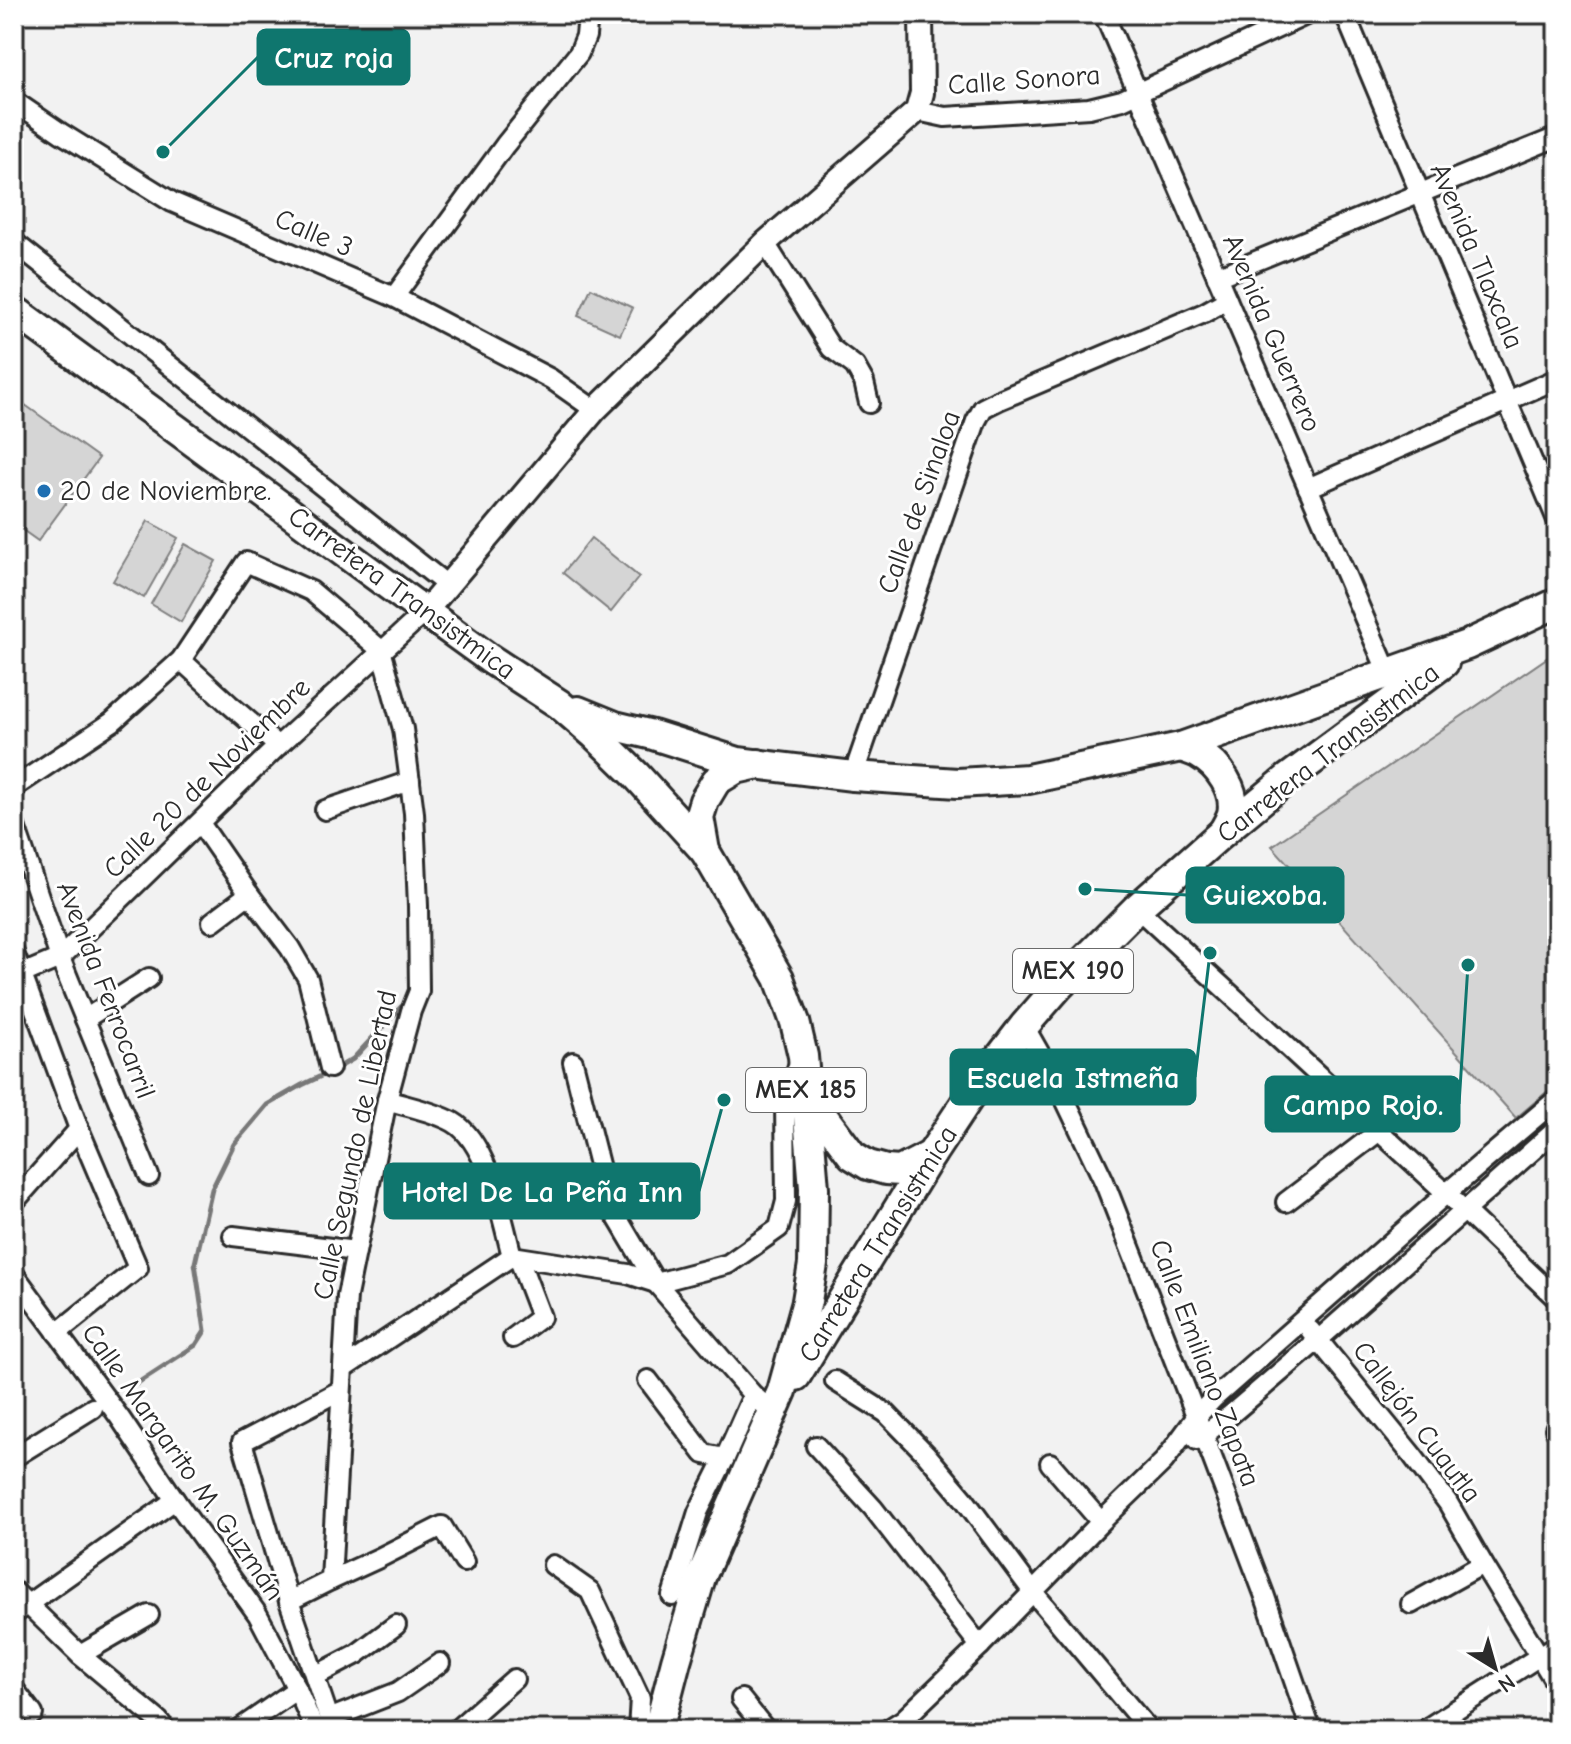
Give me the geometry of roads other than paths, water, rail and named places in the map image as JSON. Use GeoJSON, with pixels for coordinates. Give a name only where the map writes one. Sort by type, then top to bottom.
{"type":"FeatureCollection","features":[{"type":"Feature","properties":{"kind":"main road","name":"Carretera Transistmica"},"geometry":{"type":"LineString","coordinates":[[14,310],[490,659],[559,704],[595,735],[705,851],[779,978],[803,1056],[814,1188],[813,1264],[807,1301],[701,1577],[658,1730]]}},
{"type":"Feature","properties":{"kind":"main road","name":"MEX 190"},"geometry":{"type":"LineString","coordinates":[[1181,747],[1467,645],[1557,603]]}},
{"type":"Feature","properties":{"kind":"main road","name":"Carretera Transistmica"},"geometry":{"type":"LineString","coordinates":[[769,1399],[798,1374],[970,1096],[1058,987],[1137,908],[1223,832],[1287,779],[1467,645]]}},
{"type":"Feature","properties":{"kind":"main road","name":"Carretera Transistmica"},"geometry":{"type":"LineString","coordinates":[[559,704],[615,726],[738,762],[853,776],[958,783],[1028,779],[1181,747]]}},
{"type":"Feature","properties":{"kind":"main road"},"geometry":{"type":"LineString","coordinates":[[1181,747],[1213,763],[1224,778],[1231,795],[1232,813],[1223,832]]}},
{"type":"Feature","properties":{"kind":"main road"},"geometry":{"type":"LineString","coordinates":[[705,851],[699,817],[716,781],[736,769],[758,764]]}},
{"type":"Feature","properties":{"kind":"main road"},"geometry":{"type":"LineString","coordinates":[[807,1095],[852,1155],[868,1165],[900,1171],[931,1155]]}},
{"type":"Feature","properties":{"kind":"street"},"geometry":{"type":"LineString","coordinates":[[394,297],[505,145],[579,53],[586,36],[588,14]]}},
{"type":"Feature","properties":{"kind":"street"},"geometry":{"type":"LineString","coordinates":[[425,612],[595,410],[765,243],[917,111],[922,93],[921,14],[934,14]]}},
{"type":"Feature","properties":{"kind":"street","name":"Avenida Guerrero"},"geometry":{"type":"LineString","coordinates":[[1104,14],[1388,673]]}},
{"type":"Feature","properties":{"kind":"street","name":"Calle Sonora"},"geometry":{"type":"LineString","coordinates":[[917,111],[945,117],[1089,108],[1122,100],[1308,14]]}},
{"type":"Feature","properties":{"kind":"street","name":"Avenida Tlaxcala"},"geometry":{"type":"LineString","coordinates":[[1345,14],[1557,520]]}},
{"type":"Feature","properties":{"kind":"street","name":"Calle 3"},"geometry":{"type":"LineString","coordinates":[[14,101],[172,202],[394,297],[551,379],[595,410]]}},
{"type":"Feature","properties":{"kind":"street"},"geometry":{"type":"LineString","coordinates":[[1217,277],[1557,137]]}},
{"type":"Feature","properties":{"kind":"street"},"geometry":{"type":"LineString","coordinates":[[15,243],[447,585]]}},
{"type":"Feature","properties":{"kind":"street"},"geometry":{"type":"LineString","coordinates":[[765,243],[831,348],[855,366],[864,382],[869,403]]}},
{"type":"Feature","properties":{"kind":"street","name":"Calle de Sinaloa"},"geometry":{"type":"LineString","coordinates":[[853,776],[944,510],[983,408],[1204,313],[1227,300]]}},
{"type":"Feature","properties":{"kind":"street"},"geometry":{"type":"LineString","coordinates":[[1308,488],[1557,379]]}},
{"type":"Feature","properties":{"kind":"street"},"geometry":{"type":"LineString","coordinates":[[14,791],[16,786],[112,722],[181,660],[246,562],[311,591],[381,650]]}},
{"type":"Feature","properties":{"kind":"street","name":"Calle 20 de Noviembre"},"geometry":{"type":"LineString","coordinates":[[22,974],[60,958],[278,746],[425,612]]}},
{"type":"Feature","properties":{"kind":"street","name":"Calle Segundo de Libertad"},"geometry":{"type":"LineString","coordinates":[[331,1580],[347,1296],[387,1100],[419,991],[414,813],[403,729],[381,650]]}},
{"type":"Feature","properties":{"kind":"street"},"geometry":{"type":"LineString","coordinates":[[181,660],[278,746]]}},
{"type":"Feature","properties":{"kind":"street"},"geometry":{"type":"LineString","coordinates":[[325,810],[410,781]]}},
{"type":"Feature","properties":{"kind":"street","name":"Avenida Ferrocarril"},"geometry":{"type":"LineString","coordinates":[[14,823],[60,958],[149,1176]]}},
{"type":"Feature","properties":{"kind":"street"},"geometry":{"type":"LineString","coordinates":[[200,823],[290,948],[308,979],[330,1068]]}},
{"type":"Feature","properties":{"kind":"street"},"geometry":{"type":"LineString","coordinates":[[212,922],[249,894]]}},
{"type":"Feature","properties":{"kind":"street"},"geometry":{"type":"LineString","coordinates":[[1137,908],[1557,1299]]}},
{"type":"Feature","properties":{"kind":"street"},"geometry":{"type":"LineString","coordinates":[[14,953],[79,1129],[138,1268],[57,1333]]}},
{"type":"Feature","properties":{"kind":"street"},"geometry":{"type":"LineString","coordinates":[[85,1019],[149,978]]}},
{"type":"Feature","properties":{"kind":"street","name":"Calle Emiliano Zapata"},"geometry":{"type":"LineString","coordinates":[[1024,1026],[1061,1091],[1104,1181],[1197,1416],[1311,1730]]}},
{"type":"Feature","properties":{"kind":"street"},"geometry":{"type":"LineString","coordinates":[[344,1368],[512,1256],[628,1274],[656,1283],[728,1264],[779,1228],[786,1201],[785,1100],[803,1056]]}},
{"type":"Feature","properties":{"kind":"street"},"geometry":{"type":"LineString","coordinates":[[573,1062],[609,1204],[656,1283],[769,1399],[725,1458],[698,1512],[672,1596]]}},
{"type":"Feature","properties":{"kind":"street"},"geometry":{"type":"LineString","coordinates":[[887,1730],[903,1720],[980,1646],[1164,1461],[1197,1416],[1446,1193],[1557,1099]]}},
{"type":"Feature","properties":{"kind":"street"},"geometry":{"type":"LineString","coordinates":[[387,1100],[440,1116],[469,1135],[492,1181],[512,1256],[520,1262],[541,1317],[513,1338]]}},
{"type":"Feature","properties":{"kind":"street"},"geometry":{"type":"LineString","coordinates":[[14,1202],[79,1129]]}},
{"type":"Feature","properties":{"kind":"street"},"geometry":{"type":"LineString","coordinates":[[1164,1461],[1204,1436],[1318,1340],[1557,1129]]}},
{"type":"Feature","properties":{"kind":"street"},"geometry":{"type":"LineString","coordinates":[[1286,1202],[1378,1132]]}},
{"type":"Feature","properties":{"kind":"street"},"geometry":{"type":"LineString","coordinates":[[233,1236],[356,1251]]}},
{"type":"Feature","properties":{"kind":"street","name":"Calle Margarito M. Guzmán"},"geometry":{"type":"LineString","coordinates":[[14,1274],[120,1418],[258,1615],[297,1689],[325,1726]]}},
{"type":"Feature","properties":{"kind":"street","name":"Callejón Cuautla"},"geometry":{"type":"LineString","coordinates":[[1301,1321],[1448,1503],[1557,1685]]}},
{"type":"Feature","properties":{"kind":"street"},"geometry":{"type":"LineString","coordinates":[[648,1380],[704,1454],[725,1458]]}},
{"type":"Feature","properties":{"kind":"street"},"geometry":{"type":"LineString","coordinates":[[835,1381],[886,1413],[926,1454],[964,1499],[1033,1592],[1149,1730]]}},
{"type":"Feature","properties":{"kind":"street"},"geometry":{"type":"LineString","coordinates":[[341,1390],[242,1442],[289,1601],[315,1676],[325,1726],[398,1692],[440,1663]]}},
{"type":"Feature","properties":{"kind":"street"},"geometry":{"type":"LineString","coordinates":[[14,1457],[93,1408]]}},
{"type":"Feature","properties":{"kind":"street"},"geometry":{"type":"LineString","coordinates":[[816,1446],[873,1508],[980,1646]]}},
{"type":"Feature","properties":{"kind":"street"},"geometry":{"type":"LineString","coordinates":[[1050,1463],[1101,1522]]}},
{"type":"Feature","properties":{"kind":"street"},"geometry":{"type":"LineString","coordinates":[[166,1730],[18,1603],[175,1500]]}},
{"type":"Feature","properties":{"kind":"street"},"geometry":{"type":"LineString","coordinates":[[289,1601],[442,1526],[464,1562]]}},
{"type":"Feature","properties":{"kind":"street"},"geometry":{"type":"LineString","coordinates":[[1411,1604],[1483,1564]]}},
{"type":"Feature","properties":{"kind":"street"},"geometry":{"type":"LineString","coordinates":[[553,1565],[590,1591],[640,1698],[638,1730]]}},
{"type":"Feature","properties":{"kind":"street"},"geometry":{"type":"LineString","coordinates":[[80,1655],[149,1615]]}},
{"type":"Feature","properties":{"kind":"street"},"geometry":{"type":"LineString","coordinates":[[315,1676],[357,1654],[396,1625]]}},
{"type":"Feature","properties":{"kind":"street"},"geometry":{"type":"LineString","coordinates":[[1430,1728],[1557,1645]]}},
{"type":"Feature","properties":{"kind":"street"},"geometry":{"type":"LineString","coordinates":[[456,1730],[514,1679]]}},
{"type":"Feature","properties":{"kind":"street"},"geometry":{"type":"LineString","coordinates":[[14,1689],[33,1714]]}},
{"type":"Feature","properties":{"kind":"street"},"geometry":{"type":"LineString","coordinates":[[238,1730],[297,1689]]}},
{"type":"Feature","properties":{"kind":"street"},"geometry":{"type":"LineString","coordinates":[[741,1699],[766,1730]]}},
{"type":"Feature","properties":{"kind":"waterway"},"geometry":{"type":"LineString","coordinates":[[130,1388],[196,1345],[205,1331],[195,1263],[212,1189],[234,1144],[267,1105],[353,1059],[401,1007]]}},
{"type":"Feature","properties":{"kind":"place","name":"Cruz roja"},"geometry":{"type":"Point","coordinates":[163,152]}},
{"type":"Feature","properties":{"kind":"place","name":"20 de Noviembre."},"geometry":{"type":"Point","coordinates":[44,491]}},
{"type":"Feature","properties":{"kind":"place","name":"Guiexoba."},"geometry":{"type":"Point","coordinates":[1085,889]}},
{"type":"Feature","properties":{"kind":"place","name":"Escuela Istmeña"},"geometry":{"type":"Point","coordinates":[1210,953]}},
{"type":"Feature","properties":{"kind":"place","name":"Campo Rojo."},"geometry":{"type":"Point","coordinates":[1468,965]}},
{"type":"Feature","properties":{"kind":"place","name":"Hotel De La Peña Inn"},"geometry":{"type":"Point","coordinates":[724,1100]}}]}
